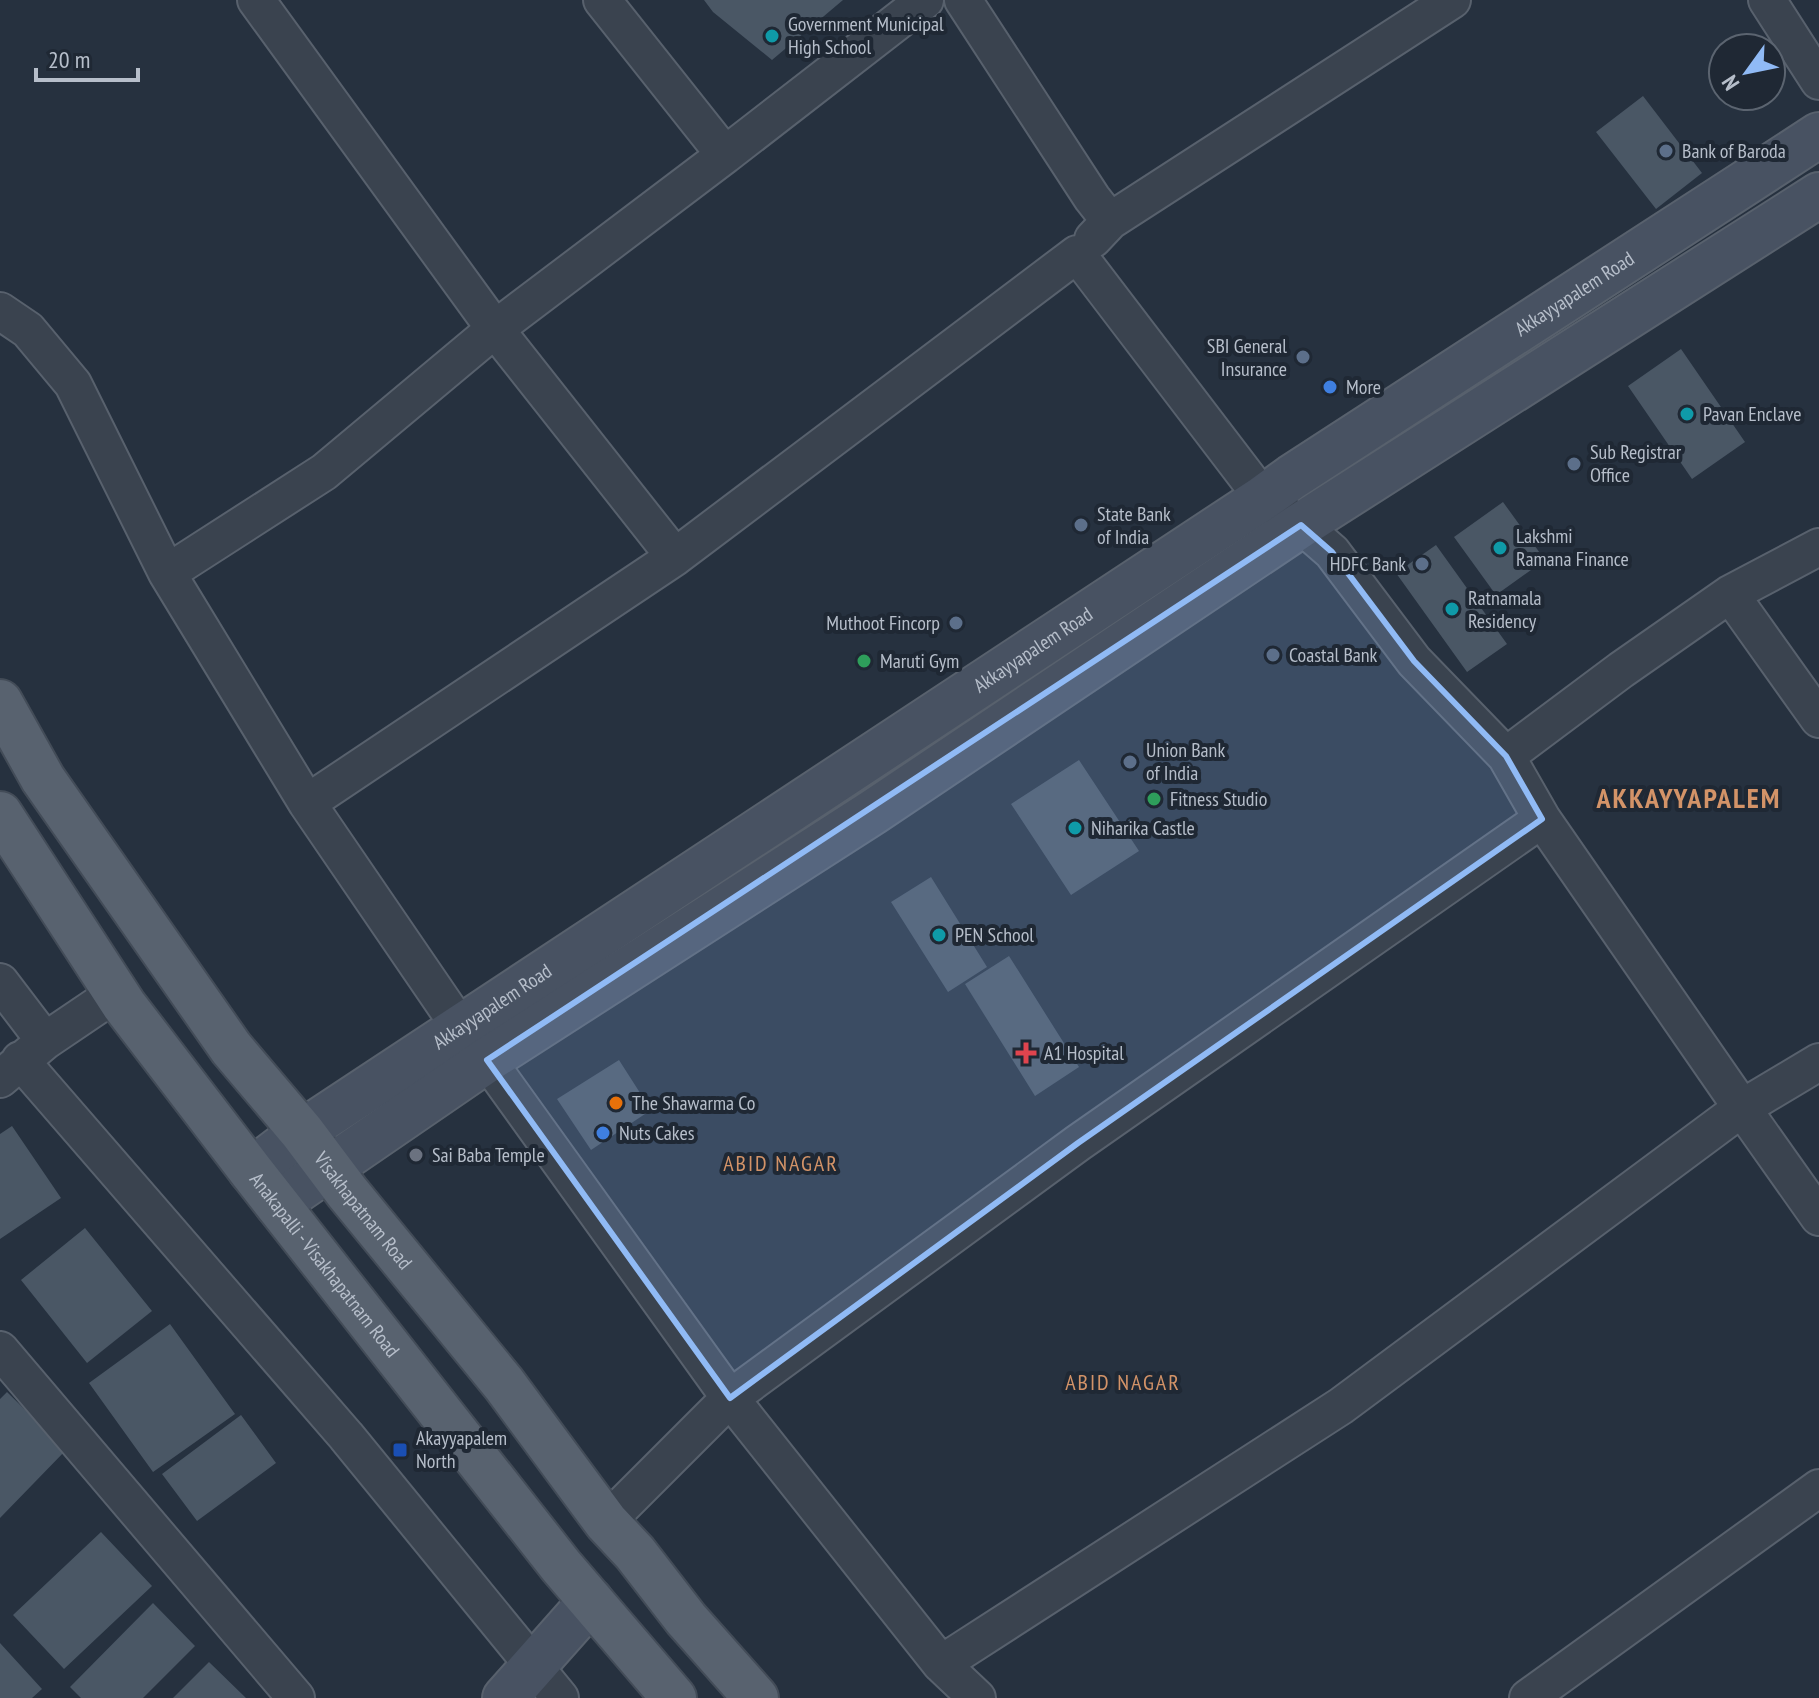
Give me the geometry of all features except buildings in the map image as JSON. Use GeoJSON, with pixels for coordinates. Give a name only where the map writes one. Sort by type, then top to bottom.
{"type":"FeatureCollection","features":[{"type":"Feature","properties":{"kind":"main road","name":"Akkayyapalem Road"},"geometry":{"type":"LineString","coordinates":[[264,1188],[302,1132],[1292,477],[1819,135]]}},
{"type":"Feature","properties":{"kind":"main road"},"geometry":{"type":"LineString","coordinates":[[264,1188],[328,1168],[487,1060],[873,812],[1301,525],[1819,195]]}},
{"type":"Feature","properties":{"kind":"main road","name":"Visakhapatnam Road"},"geometry":{"type":"LineString","coordinates":[[0,702],[43,779],[231,1048],[504,1384],[606,1522],[756,1698]]}},
{"type":"Feature","properties":{"kind":"main road","name":"Anakapalli - Visakhapatnam Road"},"geometry":{"type":"LineString","coordinates":[[0,814],[116,993],[264,1188],[561,1566],[674,1698]]}},
{"type":"Feature","properties":{"kind":"main road"},"geometry":{"type":"LineString","coordinates":[[533,1687],[591,1601]]}},
{"type":"Feature","properties":{"kind":"street"},"geometry":{"type":"LineString","coordinates":[[256,0],[495,329],[675,557]]}},
{"type":"Feature","properties":{"kind":"street"},"geometry":{"type":"LineString","coordinates":[[602,0],[725,155]]}},
{"type":"Feature","properties":{"kind":"street"},"geometry":{"type":"LineString","coordinates":[[167,573],[324,472],[495,329],[925,0]]}},
{"type":"Feature","properties":{"kind":"street"},"geometry":{"type":"LineString","coordinates":[[963,0],[1110,221]]}},
{"type":"Feature","properties":{"kind":"street"},"geometry":{"type":"LineString","coordinates":[[307,803],[675,557],[1077,254],[1110,221],[1452,0]]}},
{"type":"Feature","properties":{"kind":"street"},"geometry":{"type":"LineString","coordinates":[[1767,0],[1819,81]]}},
{"type":"Feature","properties":{"kind":"street"},"geometry":{"type":"LineString","coordinates":[[1077,254],[1263,498],[1332,552],[1414,661],[1506,756],[1542,819],[1819,1217]]}},
{"type":"Feature","properties":{"kind":"street"},"geometry":{"type":"LineString","coordinates":[[0,311],[28,330],[73,384],[167,573],[307,803],[460,1027]]}},
{"type":"Feature","properties":{"kind":"street"},"geometry":{"type":"LineString","coordinates":[[1506,756],[1730,594],[1819,547]]}},
{"type":"Feature","properties":{"kind":"street"},"geometry":{"type":"LineString","coordinates":[[1730,594],[1819,719]]}},
{"type":"Feature","properties":{"kind":"street"},"geometry":{"type":"LineString","coordinates":[[606,1522],[730,1398],[1078,1143],[1542,819]]}},
{"type":"Feature","properties":{"kind":"street"},"geometry":{"type":"LineString","coordinates":[[0,982],[22,1060],[346,1436],[533,1687]]}},
{"type":"Feature","properties":{"kind":"street"},"geometry":{"type":"LineString","coordinates":[[22,1060],[116,993]]}},
{"type":"Feature","properties":{"kind":"street"},"geometry":{"type":"LineString","coordinates":[[487,1060],[730,1398],[941,1664],[977,1698]]}},
{"type":"Feature","properties":{"kind":"street"},"geometry":{"type":"LineString","coordinates":[[941,1664],[1341,1406],[1742,1108],[1819,1062]]}},
{"type":"Feature","properties":{"kind":"street"},"geometry":{"type":"LineString","coordinates":[[0,1350],[296,1698]]}},
{"type":"Feature","properties":{"kind":"street"},"geometry":{"type":"LineString","coordinates":[[1528,1698],[1819,1488]]}},
{"type":"Feature","properties":{"kind":"highlighted area"},"geometry":{"type":"Polygon","coordinates":[[[1301,525],[1332,552],[1414,661],[1506,756],[1542,819],[1078,1143],[730,1398],[487,1060],[1301,525]]]}},
{"type":"Feature","properties":{"kind":"place","name":"Government Municipal High School"},"geometry":{"type":"Point","coordinates":[772,36]}},
{"type":"Feature","properties":{"kind":"place","name":"Bank of Baroda"},"geometry":{"type":"Point","coordinates":[1666,151]}},
{"type":"Feature","properties":{"kind":"place","name":"SBI General Insurance"},"geometry":{"type":"Point","coordinates":[1303,357]}},
{"type":"Feature","properties":{"kind":"place","name":"More"},"geometry":{"type":"Point","coordinates":[1330,387]}},
{"type":"Feature","properties":{"kind":"place","name":"Pavan Enclave"},"geometry":{"type":"Point","coordinates":[1687,414]}},
{"type":"Feature","properties":{"kind":"place","name":"Sub Registrar Office"},"geometry":{"type":"Point","coordinates":[1574,464]}},
{"type":"Feature","properties":{"kind":"place","name":"State Bank of India"},"geometry":{"type":"Point","coordinates":[1081,525]}},
{"type":"Feature","properties":{"kind":"place","name":"Lakshmi Ramana Finance"},"geometry":{"type":"Point","coordinates":[1500,548]}},
{"type":"Feature","properties":{"kind":"place","name":"HDFC Bank"},"geometry":{"type":"Point","coordinates":[1422,564]}},
{"type":"Feature","properties":{"kind":"place","name":"Ratnamala Residency"},"geometry":{"type":"Point","coordinates":[1452,609]}},
{"type":"Feature","properties":{"kind":"place","name":"Muthoot Fincorp"},"geometry":{"type":"Point","coordinates":[956,623]}},
{"type":"Feature","properties":{"kind":"place","name":"Coastal Bank"},"geometry":{"type":"Point","coordinates":[1273,655]}},
{"type":"Feature","properties":{"kind":"place","name":"Maruti Gym"},"geometry":{"type":"Point","coordinates":[864,661]}},
{"type":"Feature","properties":{"kind":"place","name":"Union Bank of India"},"geometry":{"type":"Point","coordinates":[1130,762]}},
{"type":"Feature","properties":{"kind":"place","name":"Fitness Studio"},"geometry":{"type":"Point","coordinates":[1154,799]}},
{"type":"Feature","properties":{"kind":"place","name":"Niharika Castle"},"geometry":{"type":"Point","coordinates":[1075,828]}},
{"type":"Feature","properties":{"kind":"place","name":"PEN School"},"geometry":{"type":"Point","coordinates":[939,935]}},
{"type":"Feature","properties":{"kind":"place","name":"A1 Hospital"},"geometry":{"type":"Point","coordinates":[1026,1053]}},
{"type":"Feature","properties":{"kind":"place","name":"The Shawarma Co"},"geometry":{"type":"Point","coordinates":[616,1103]}},
{"type":"Feature","properties":{"kind":"place","name":"Nuts Cakes"},"geometry":{"type":"Point","coordinates":[603,1133]}},
{"type":"Feature","properties":{"kind":"place","name":"Sai Baba Temple"},"geometry":{"type":"Point","coordinates":[416,1155]}},
{"type":"Feature","properties":{"kind":"place","name":"Akayyapalem North"},"geometry":{"type":"Point","coordinates":[400,1450]}},
{"type":"Feature","properties":{"kind":"district","name":"AKKAYYAPALEM"},"geometry":{"type":"Point","coordinates":[1689,797]}},
{"type":"Feature","properties":{"kind":"district","name":"ABID NAGAR"},"geometry":{"type":"Point","coordinates":[781,1163]}},
{"type":"Feature","properties":{"kind":"district","name":"ABID NAGAR"},"geometry":{"type":"Point","coordinates":[1123,1382]}}]}
